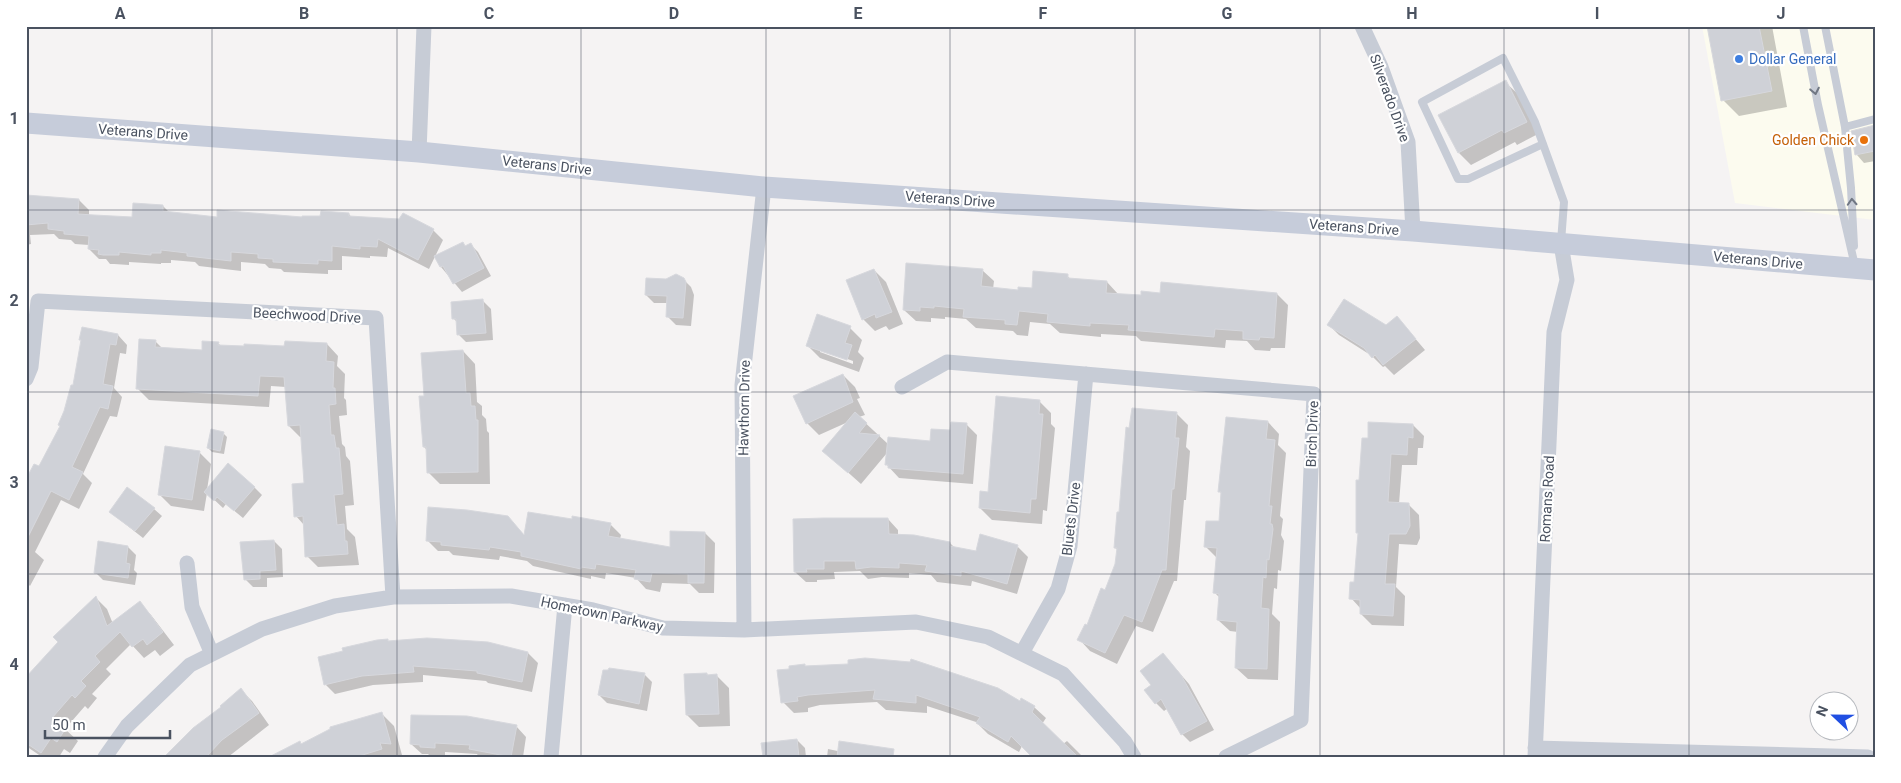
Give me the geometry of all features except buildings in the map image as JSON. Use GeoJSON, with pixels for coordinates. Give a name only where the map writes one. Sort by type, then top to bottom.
{"type":"FeatureCollection","features":[{"type":"Feature","properties":{"kind":"main road","name":"Veterans Drive"},"geometry":{"type":"LineString","coordinates":[[26,124],[419,152],[764,187],[1414,231],[1865,269]]}},
{"type":"Feature","properties":{"kind":"street"},"geometry":{"type":"LineString","coordinates":[[419,152],[424,26]]}},
{"type":"Feature","properties":{"kind":"street","name":"Silverado Drive"},"geometry":{"type":"LineString","coordinates":[[1362,26],[1381,67],[1408,142],[1414,231]]}},
{"type":"Feature","properties":{"kind":"street","name":"Hawthorn Drive"},"geometry":{"type":"LineString","coordinates":[[744,630],[742,385],[764,187]]}},
{"type":"Feature","properties":{"kind":"street","name":"Romans Road"},"geometry":{"type":"LineString","coordinates":[[1535,752],[1554,332],[1567,280],[1561,244]]}},
{"type":"Feature","properties":{"kind":"street","name":"Beechwood Drive"},"geometry":{"type":"LineString","coordinates":[[26,379],[31,366],[38,302],[376,318],[393,597]]}},
{"type":"Feature","properties":{"kind":"street","name":"Birch Drive"},"geometry":{"type":"LineString","coordinates":[[902,387],[946,362],[1314,394],[1301,720],[1226,757]]}},
{"type":"Feature","properties":{"kind":"street","name":"Bluets Drive"},"geometry":{"type":"LineString","coordinates":[[1022,653],[1058,589],[1070,546],[1086,374]]}},
{"type":"Feature","properties":{"kind":"street"},"geometry":{"type":"LineString","coordinates":[[188,563],[192,607],[212,654]]}},
{"type":"Feature","properties":{"kind":"street","name":"Hometown Parkway"},"geometry":{"type":"LineString","coordinates":[[105,757],[127,726],[190,665],[262,629],[335,606],[393,597],[511,596],[593,610],[663,628],[744,630],[916,622],[988,637],[1063,674],[1125,742],[1134,757]]}},
{"type":"Feature","properties":{"kind":"street"},"geometry":{"type":"LineString","coordinates":[[552,757],[566,605]]}},
{"type":"Feature","properties":{"kind":"street"},"geometry":{"type":"LineString","coordinates":[[1535,752],[1868,757]]}},
{"type":"Feature","properties":{"kind":"lane"},"geometry":{"type":"LineString","coordinates":[[1803,26],[1816,98],[1865,269]]}},
{"type":"Feature","properties":{"kind":"lane"},"geometry":{"type":"LineString","coordinates":[[1825,26],[1845,127],[1852,188],[1865,269]]}},
{"type":"Feature","properties":{"kind":"lane"},"geometry":{"type":"LineString","coordinates":[[1543,144],[1468,179],[1458,179],[1422,102],[1503,58],[1534,122],[1543,144],[1564,202],[1561,244]]}},
{"type":"Feature","properties":{"kind":"lane"},"geometry":{"type":"LineString","coordinates":[[1845,127],[1875,120]]}},
{"type":"Feature","properties":{"kind":"shaded area"},"geometry":{"type":"Polygon","coordinates":[[[1702,26],[1875,26],[1875,220],[1735,203],[1702,26]]]}},
{"type":"Feature","properties":{"kind":"place","name":"Dollar General"},"geometry":{"type":"Point","coordinates":[1739,59]}},
{"type":"Feature","properties":{"kind":"place","name":"Golden Chick"},"geometry":{"type":"Point","coordinates":[1864,140]}}]}
